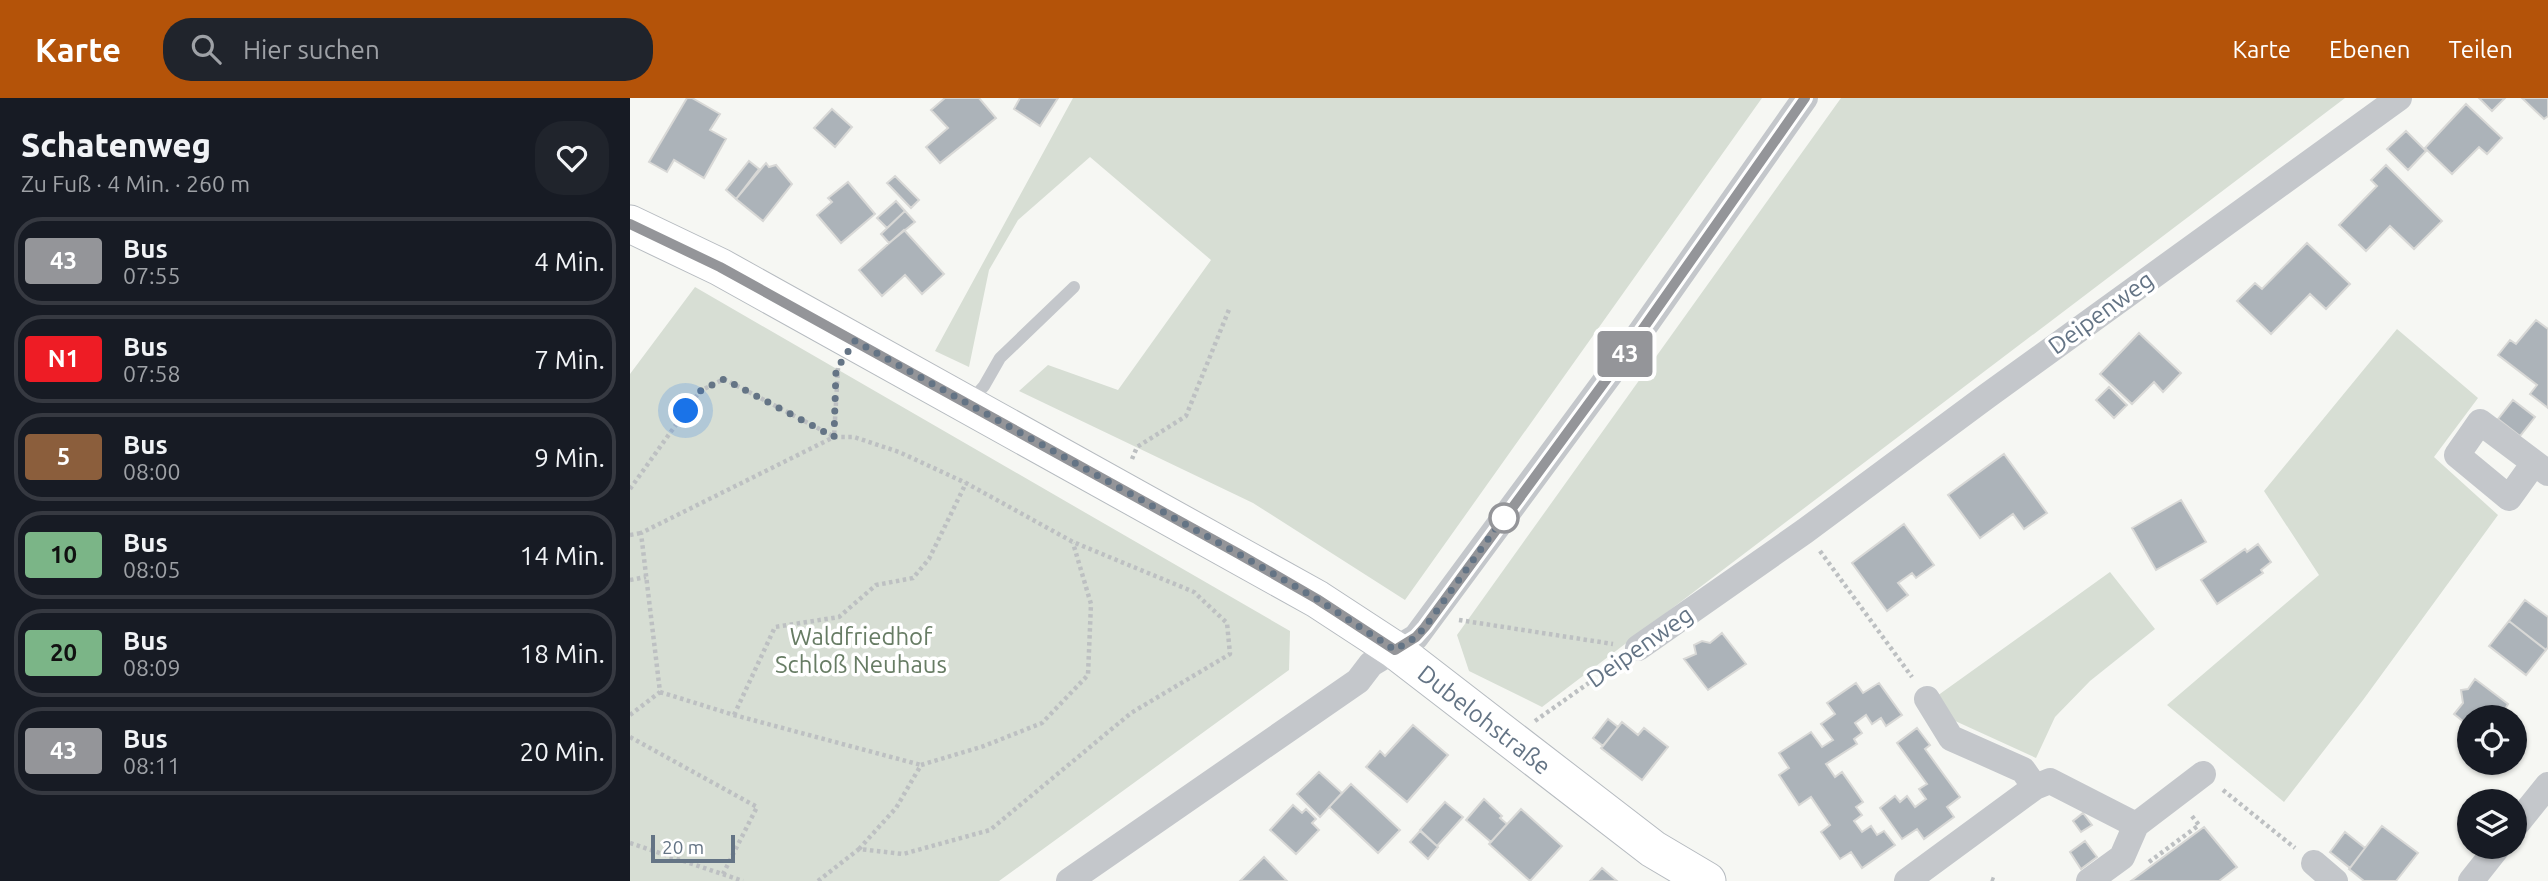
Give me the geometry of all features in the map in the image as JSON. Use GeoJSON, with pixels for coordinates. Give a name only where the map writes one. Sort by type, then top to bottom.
{"type":"FeatureCollection","features":[{"type":"Feature","properties":{"kind":"main road","name":"Dubelohstraße"},"geometry":{"type":"LineString","coordinates":[[630,224],[712,263],[1283,579],[1395,650],[1653,849],[1707,881]]}},
{"type":"Feature","properties":{"kind":"street"},"geometry":{"type":"LineString","coordinates":[[1069,881],[1358,681],[1371,664],[1416,637],[1628,350],[1805,98]]}},
{"type":"Feature","properties":{"kind":"street","name":"Deipenweg"},"geometry":{"type":"LineString","coordinates":[[1638,648],[1805,531],[2399,98]]}},
{"type":"Feature","properties":{"kind":"street"},"geometry":{"type":"LineString","coordinates":[[1927,699],[1951,738],[2023,769],[2035,787]]}},
{"type":"Feature","properties":{"kind":"street"},"geometry":{"type":"LineString","coordinates":[[2089,881],[2122,857],[2136,825],[2203,774]]}},
{"type":"Feature","properties":{"kind":"street"},"geometry":{"type":"LineString","coordinates":[[1907,881],[2035,787],[2050,781],[2136,825]]}},
{"type":"Feature","properties":{"kind":"street"},"geometry":{"type":"LineString","coordinates":[[2527,811],[2548,785]]}},
{"type":"Feature","properties":{"kind":"street"},"geometry":{"type":"LineString","coordinates":[[2471,881],[2488,859]]}},
{"type":"Feature","properties":{"kind":"street"},"geometry":{"type":"LineString","coordinates":[[2314,863],[2335,881]]}},
{"type":"Feature","properties":{"kind":"lane"},"geometry":{"type":"LineString","coordinates":[[969,404],[984,386],[1000,358],[1074,287]]}},
{"type":"Feature","properties":{"kind":"path"},"geometry":{"type":"LineString","coordinates":[[1130,463],[1137,447],[1186,416],[1230,307]]}},
{"type":"Feature","properties":{"kind":"path"},"geometry":{"type":"LineString","coordinates":[[834,437],[836,370],[855,341]]}},
{"type":"Feature","properties":{"kind":"path"},"geometry":{"type":"LineString","coordinates":[[630,489],[700,391],[724,379],[834,437]]}},
{"type":"Feature","properties":{"kind":"path"},"geometry":{"type":"LineString","coordinates":[[630,535],[641,533],[834,437],[854,437],[899,452],[966,483],[1073,542],[1194,592],[1227,623],[1230,654],[1131,713],[990,830],[903,854],[859,849]]}},
{"type":"Feature","properties":{"kind":"path"},"geometry":{"type":"LineString","coordinates":[[734,715],[775,628],[839,617],[876,585],[913,578],[929,559],[966,483]]}},
{"type":"Feature","properties":{"kind":"path"},"geometry":{"type":"LineString","coordinates":[[1805,531],[1927,699]]}},
{"type":"Feature","properties":{"kind":"path"},"geometry":{"type":"LineString","coordinates":[[641,533],[660,692]]}},
{"type":"Feature","properties":{"kind":"path"},"geometry":{"type":"LineString","coordinates":[[660,692],[734,715],[921,765],[984,746],[1042,723],[1088,675],[1091,604],[1073,542]]}},
{"type":"Feature","properties":{"kind":"path"},"geometry":{"type":"LineString","coordinates":[[630,580],[646,576]]}},
{"type":"Feature","properties":{"kind":"path"},"geometry":{"type":"LineString","coordinates":[[1456,619],[1638,648]]}},
{"type":"Feature","properties":{"kind":"path","name":"Deipenweg"},"geometry":{"type":"LineString","coordinates":[[1510,740],[1638,648]]}},
{"type":"Feature","properties":{"kind":"path"},"geometry":{"type":"LineString","coordinates":[[630,715],[660,692]]}},
{"type":"Feature","properties":{"kind":"path"},"geometry":{"type":"LineString","coordinates":[[630,737],[757,807],[723,874]]}},
{"type":"Feature","properties":{"kind":"path"},"geometry":{"type":"LineString","coordinates":[[818,881],[859,849],[896,808],[921,765]]}},
{"type":"Feature","properties":{"kind":"path"},"geometry":{"type":"LineString","coordinates":[[2203,774],[2314,863]]}},
{"type":"Feature","properties":{"kind":"path"},"geometry":{"type":"LineString","coordinates":[[2146,865],[2199,825],[2176,794]]}},
{"type":"Feature","properties":{"kind":"path"},"geometry":{"type":"LineString","coordinates":[[630,843],[743,881]]}},
{"type":"Feature","properties":{"kind":"green space"},"geometry":{"type":"Polygon","coordinates":[[[1073,98],[1762,98],[1405,600],[1253,503],[1019,391],[1048,365],[1118,390],[1211,260],[1090,157],[1018,220],[989,270],[969,367],[935,351],[1073,98]]]}},
{"type":"Feature","properties":{"kind":"green space"},"geometry":{"type":"Polygon","coordinates":[[[1841,98],[2345,98],[1542,707],[1469,671],[1457,635],[1841,98]]]}},
{"type":"Feature","properties":{"kind":"green space","name":"Waldfriedhof Schloß Neuhaus"},"geometry":{"type":"Polygon","coordinates":[[[695,287],[1290,631],[1289,670],[999,881],[630,881],[630,374],[695,287]]]}},
{"type":"Feature","properties":{"kind":"green space"},"geometry":{"type":"Polygon","coordinates":[[[2397,329],[2478,398],[2434,457],[2498,515],[2363,700],[2284,802],[2167,705],[2319,575],[2264,491],[2397,329]]]}},
{"type":"Feature","properties":{"kind":"green space"},"geometry":{"type":"Polygon","coordinates":[[[2110,572],[2155,629],[2090,681],[2055,717],[2036,758],[1953,720],[1937,696],[2110,572]]]}},
{"type":"Feature","properties":{"kind":"building"},"geometry":{"type":"Polygon","coordinates":[[[687,98],[692,98],[720,114],[710,130],[726,139],[704,178],[674,160],[667,172],[649,162],[687,98]]]}},
{"type":"Feature","properties":{"kind":"building"},"geometry":{"type":"Polygon","coordinates":[[[945,98],[979,98],[996,118],[940,163],[926,147],[948,128],[931,110],[945,98]]]}},
{"type":"Feature","properties":{"kind":"building"},"geometry":{"type":"Polygon","coordinates":[[[1020,98],[1058,98],[1040,126],[1014,109],[1020,98]]]}},
{"type":"Feature","properties":{"kind":"building"},"geometry":{"type":"Polygon","coordinates":[[[2479,98],[2505,98],[2492,111],[2479,98]]]}},
{"type":"Feature","properties":{"kind":"building"},"geometry":{"type":"Polygon","coordinates":[[[2522,98],[2548,98],[2548,116],[2544,119],[2522,98]]]}},
{"type":"Feature","properties":{"kind":"building"},"geometry":{"type":"Polygon","coordinates":[[[2466,104],[2502,138],[2487,154],[2479,147],[2452,174],[2425,148],[2466,104]]]}},
{"type":"Feature","properties":{"kind":"building"},"geometry":{"type":"Polygon","coordinates":[[[832,109],[852,127],[835,147],[814,128],[832,109]]]}},
{"type":"Feature","properties":{"kind":"building"},"geometry":{"type":"Polygon","coordinates":[[[2406,131],[2426,151],[2408,170],[2387,149],[2406,131]]]}},
{"type":"Feature","properties":{"kind":"building"},"geometry":{"type":"Polygon","coordinates":[[[749,161],[759,169],[736,199],[726,190],[749,161]]]}},
{"type":"Feature","properties":{"kind":"building"},"geometry":{"type":"Polygon","coordinates":[[[766,163],[769,167],[776,165],[792,184],[763,221],[736,199],[766,163]]]}},
{"type":"Feature","properties":{"kind":"building"},"geometry":{"type":"Polygon","coordinates":[[[2386,165],[2442,221],[2414,249],[2390,226],[2366,251],[2339,225],[2377,186],[2371,180],[2386,165]]]}},
{"type":"Feature","properties":{"kind":"building"},"geometry":{"type":"Polygon","coordinates":[[[895,176],[919,200],[911,208],[887,183],[895,176]]]}},
{"type":"Feature","properties":{"kind":"building"},"geometry":{"type":"Polygon","coordinates":[[[848,182],[875,214],[841,243],[817,215],[832,202],[828,198],[848,182]]]}},
{"type":"Feature","properties":{"kind":"building"},"geometry":{"type":"Polygon","coordinates":[[[896,201],[905,211],[887,228],[877,218],[896,201]]]}},
{"type":"Feature","properties":{"kind":"building"},"geometry":{"type":"Polygon","coordinates":[[[905,211],[915,222],[889,243],[881,234],[905,211]]]}},
{"type":"Feature","properties":{"kind":"building"},"geometry":{"type":"Polygon","coordinates":[[[904,230],[944,274],[922,294],[905,275],[882,296],[859,270],[904,230]]]}},
{"type":"Feature","properties":{"kind":"building"},"geometry":{"type":"Polygon","coordinates":[[[2307,243],[2350,284],[2326,309],[2310,294],[2271,334],[2237,301],[2255,283],[2262,289],[2307,243]]]}},
{"type":"Feature","properties":{"kind":"building"},"geometry":{"type":"Polygon","coordinates":[[[2536,320],[2548,329],[2548,408],[2530,394],[2537,385],[2498,355],[2510,340],[2516,344],[2536,320]]]}},
{"type":"Feature","properties":{"kind":"building"},"geometry":{"type":"Polygon","coordinates":[[[2139,333],[2181,373],[2163,392],[2154,382],[2132,404],[2100,374],[2139,333]]]}},
{"type":"Feature","properties":{"kind":"building"},"geometry":{"type":"Polygon","coordinates":[[[2109,387],[2127,405],[2114,418],[2096,400],[2109,387]]]}},
{"type":"Feature","properties":{"kind":"building"},"geometry":{"type":"Polygon","coordinates":[[[2513,400],[2535,417],[2520,436],[2498,419],[2513,400]]]}},
{"type":"Feature","properties":{"kind":"building"},"geometry":{"type":"Polygon","coordinates":[[[2004,454],[2047,513],[2024,529],[2013,514],[1980,538],[1948,495],[2004,454]]]}},
{"type":"Feature","properties":{"kind":"building"},"geometry":{"type":"Polygon","coordinates":[[[2181,500],[2206,542],[2156,570],[2132,528],[2181,500]]]}},
{"type":"Feature","properties":{"kind":"building"},"geometry":{"type":"Polygon","coordinates":[[[1904,524],[1934,565],[1916,578],[1912,573],[1898,583],[1908,595],[1887,611],[1852,563],[1904,524]]]}},
{"type":"Feature","properties":{"kind":"building"},"geometry":{"type":"Polygon","coordinates":[[[2258,544],[2271,562],[2261,570],[2263,573],[2217,604],[2201,580],[2245,549],[2247,552],[2258,544]]]}},
{"type":"Feature","properties":{"kind":"building"},"geometry":{"type":"Polygon","coordinates":[[[2525,600],[2548,617],[2546,650],[2509,621],[2525,600]]]}},
{"type":"Feature","properties":{"kind":"building"},"geometry":{"type":"Polygon","coordinates":[[[2509,621],[2546,650],[2526,675],[2489,646],[2509,621]]]}},
{"type":"Feature","properties":{"kind":"building"},"geometry":{"type":"Polygon","coordinates":[[[1722,633],[1746,664],[1708,690],[1684,659],[1696,654],[1694,645],[1702,641],[1710,643],[1722,633]]]}},
{"type":"Feature","properties":{"kind":"building"},"geometry":{"type":"Polygon","coordinates":[[[2475,679],[2508,704],[2461,705],[2461,690],[2468,689],[2475,679]]]}},
{"type":"Feature","properties":{"kind":"building"},"geometry":{"type":"Polygon","coordinates":[[[1856,683],[1863,693],[1879,683],[1902,715],[1886,726],[1881,718],[1872,724],[1866,715],[1855,723],[1862,733],[1854,739],[1857,744],[1826,764],[1835,777],[1842,772],[1863,802],[1856,807],[1862,815],[1854,821],[1862,832],[1871,826],[1877,835],[1884,831],[1895,845],[1862,868],[1851,852],[1840,859],[1821,832],[1830,825],[1811,797],[1799,805],[1779,775],[1789,768],[1779,753],[1811,732],[1822,747],[1833,740],[1821,724],[1835,714],[1827,703],[1856,683]]]}},
{"type":"Feature","properties":{"kind":"building"},"geometry":{"type":"Polygon","coordinates":[[[1608,719],[1618,727],[1603,746],[1593,738],[1608,719]]]}},
{"type":"Feature","properties":{"kind":"building"},"geometry":{"type":"Polygon","coordinates":[[[1622,722],[1638,735],[1644,728],[1668,747],[1642,780],[1601,748],[1622,722]]]}},
{"type":"Feature","properties":{"kind":"building"},"geometry":{"type":"Polygon","coordinates":[[[1413,725],[1448,755],[1407,802],[1366,767],[1380,751],[1385,756],[1413,725]]]}},
{"type":"Feature","properties":{"kind":"building"},"geometry":{"type":"Polygon","coordinates":[[[1917,728],[1930,745],[1925,749],[1960,797],[1947,807],[1954,817],[1924,839],[1917,829],[1902,839],[1880,808],[1895,796],[1900,802],[1907,796],[1915,807],[1926,799],[1919,789],[1927,784],[1897,743],[1917,728]]]}},
{"type":"Feature","properties":{"kind":"building"},"geometry":{"type":"Polygon","coordinates":[[[1319,772],[1342,793],[1320,817],[1297,794],[1319,772]]]}},
{"type":"Feature","properties":{"kind":"building"},"geometry":{"type":"Polygon","coordinates":[[[1351,784],[1400,830],[1378,853],[1329,807],[1351,784]]]}},
{"type":"Feature","properties":{"kind":"building"},"geometry":{"type":"Polygon","coordinates":[[[1484,799],[1507,824],[1491,842],[1466,820],[1484,799]]]}},
{"type":"Feature","properties":{"kind":"building"},"geometry":{"type":"Polygon","coordinates":[[[1445,802],[1463,817],[1437,846],[1420,830],[1445,802]]]}},
{"type":"Feature","properties":{"kind":"building"},"geometry":{"type":"Polygon","coordinates":[[[1293,805],[1302,813],[1306,809],[1316,819],[1312,823],[1319,830],[1296,854],[1270,830],[1293,805]]]}},
{"type":"Feature","properties":{"kind":"building"},"geometry":{"type":"Polygon","coordinates":[[[1521,809],[1562,846],[1530,881],[1489,844],[1521,809]]]}},
{"type":"Feature","properties":{"kind":"building"},"geometry":{"type":"Polygon","coordinates":[[[2083,813],[2092,825],[2081,832],[2073,821],[2083,813]]]}},
{"type":"Feature","properties":{"kind":"building"},"geometry":{"type":"Polygon","coordinates":[[[2382,826],[2418,853],[2396,881],[2364,881],[2349,869],[2382,826]]]}},
{"type":"Feature","properties":{"kind":"building"},"geometry":{"type":"Polygon","coordinates":[[[2204,827],[2237,867],[2219,881],[2131,881],[2204,827]]]}},
{"type":"Feature","properties":{"kind":"building"},"geometry":{"type":"Polygon","coordinates":[[[1420,831],[1438,847],[1428,859],[1410,842],[1420,831]]]}},
{"type":"Feature","properties":{"kind":"building"},"geometry":{"type":"Polygon","coordinates":[[[2345,832],[2365,848],[2350,868],[2330,852],[2345,832]]]}},
{"type":"Feature","properties":{"kind":"building"},"geometry":{"type":"Polygon","coordinates":[[[2085,841],[2097,857],[2081,869],[2070,852],[2085,841]]]}},
{"type":"Feature","properties":{"kind":"building"},"geometry":{"type":"Polygon","coordinates":[[[1264,857],[1287,881],[1240,881],[1264,857]]]}},
{"type":"Feature","properties":{"kind":"building"},"geometry":{"type":"Polygon","coordinates":[[[1602,868],[1617,881],[1590,881],[1602,868]]]}},
{"type":"Feature","properties":{"kind":"bus line","name":"43"},"geometry":{"type":"LineString","coordinates":[[630,224],[720,267],[1239,554],[1317,599],[1395,650],[1416,637],[1425,627],[1628,350],[1805,98]]}},
{"type":"Feature","properties":{"kind":"route"},"geometry":{"type":"LineString","coordinates":[[686,411],[700,391],[724,379],[834,437],[836,370],[855,341],[1239,554],[1317,599],[1395,650],[1416,637],[1425,627],[1507,513],[1504,518]]}}]}
